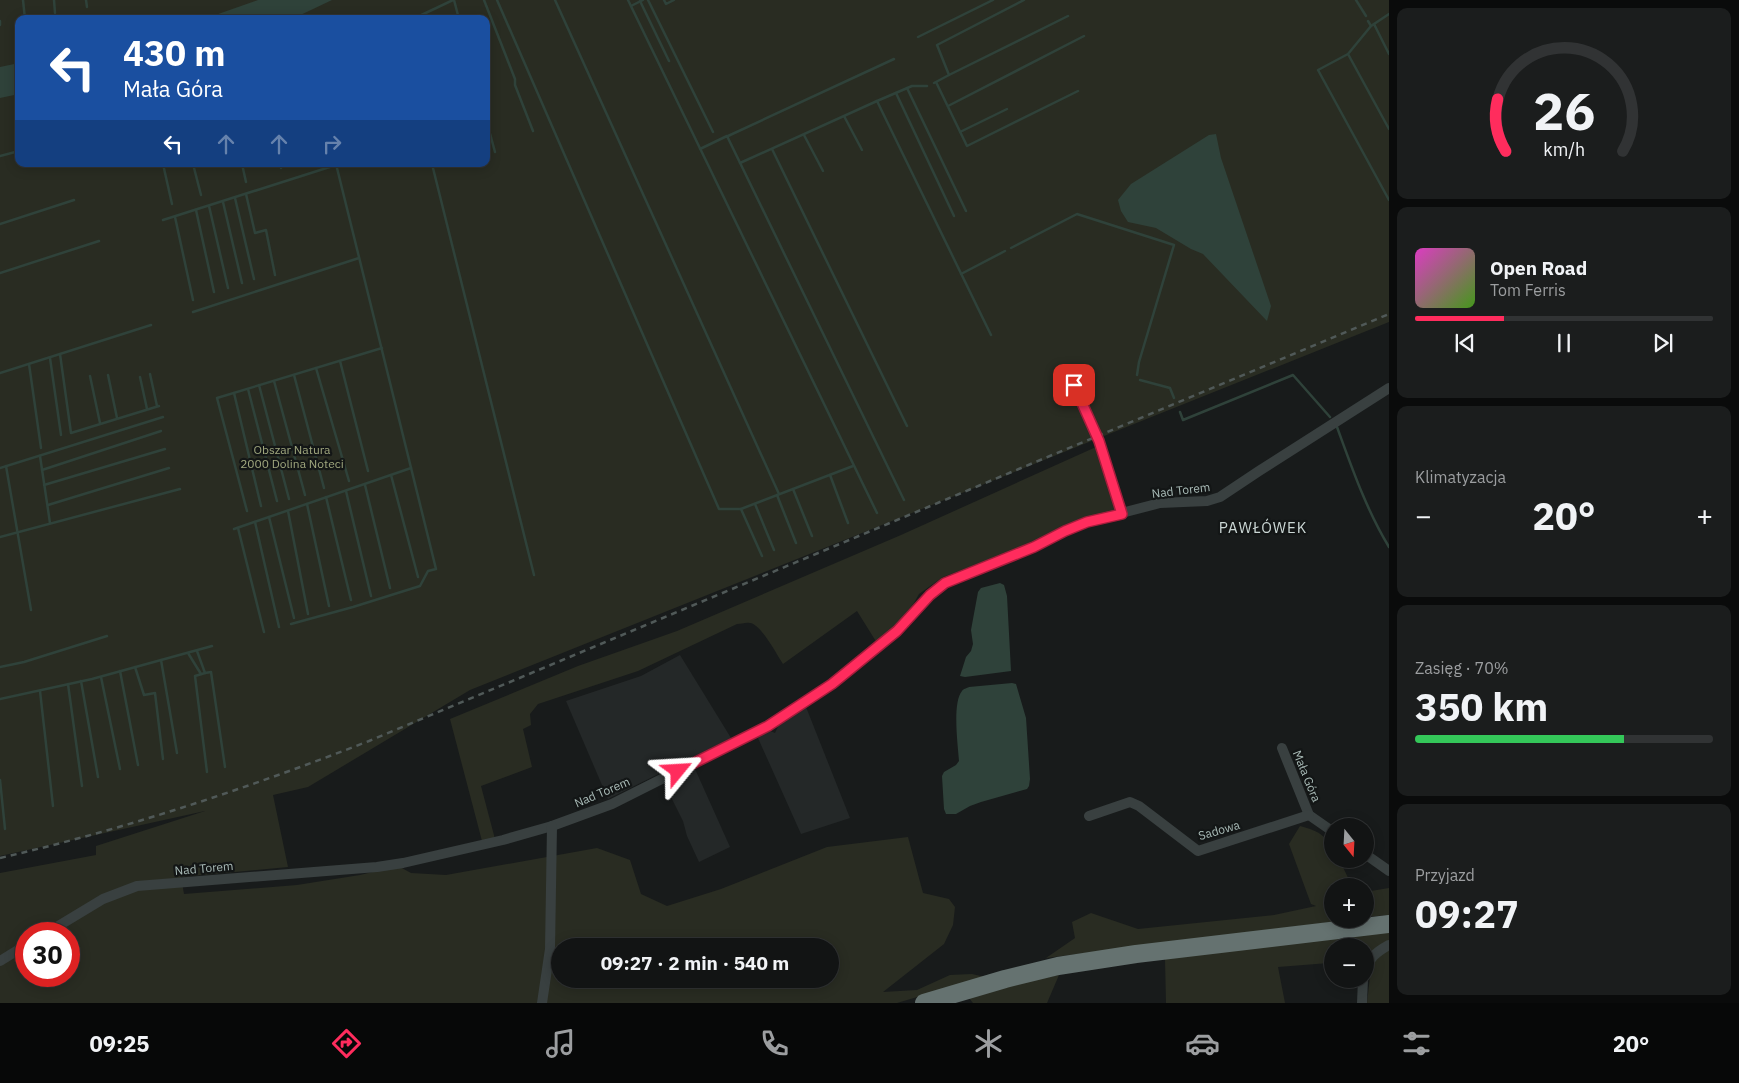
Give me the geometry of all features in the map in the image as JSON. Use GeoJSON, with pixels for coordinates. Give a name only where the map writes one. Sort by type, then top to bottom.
{"type":"FeatureCollection","features":[{"type":"Feature","properties":{"kind":"highway"},"geometry":{"type":"LineString","coordinates":[[924,1003],[1005,979],[1058,966],[1136,954],[1389,924]]}},
{"type":"Feature","properties":{"kind":"street"},"geometry":{"type":"LineString","coordinates":[[1074,385],[1099,441],[1122,514]]}},
{"type":"Feature","properties":{"kind":"street","name":"Nad Torem"},"geometry":{"type":"LineString","coordinates":[[65,922],[103,899],[137,886],[377,867],[484,844],[552,826],[612,804],[768,726],[832,684],[897,631],[930,595],[945,583],[1034,547],[1080,525],[1160,503],[1207,501],[1220,497],[1389,388]]}},
{"type":"Feature","properties":{"kind":"street","name":"Mała Góra"},"geometry":{"type":"LineString","coordinates":[[1282,748],[1309,815],[1324,825]]}},
{"type":"Feature","properties":{"kind":"street","name":"Sadowa"},"geometry":{"type":"LineString","coordinates":[[1089,816],[1130,802],[1139,806],[1198,850],[1309,815]]}},
{"type":"Feature","properties":{"kind":"street"},"geometry":{"type":"LineString","coordinates":[[542,1003],[550,949],[552,826]]}},
{"type":"Feature","properties":{"kind":"street"},"geometry":{"type":"LineString","coordinates":[[1374,860],[1389,871]]}},
{"type":"Feature","properties":{"kind":"street"},"geometry":{"type":"LineString","coordinates":[[1374,955],[1389,945]]}},
{"type":"Feature","properties":{"kind":"street"},"geometry":{"type":"LineString","coordinates":[[0,961],[15,952]]}},
{"type":"Feature","properties":{"kind":"street"},"geometry":{"type":"LineString","coordinates":[[1362,1003],[1363,988]]}},
{"type":"Feature","properties":{"kind":"shaded area"},"geometry":{"type":"Polygon","coordinates":[[[258,0],[332,0],[300,15],[215,15],[258,0]]]}},
{"type":"Feature","properties":{"kind":"shaded area"},"geometry":{"type":"Polygon","coordinates":[[[15,64],[15,95],[0,98],[0,67],[15,64]]]}},
{"type":"Feature","properties":{"kind":"shaded area"},"geometry":{"type":"Polygon","coordinates":[[[1216,134],[1221,158],[1271,306],[1267,321],[1203,254],[1156,228],[1128,222],[1121,211],[1118,200],[1131,184],[1209,135],[1216,134]]]}},
{"type":"Feature","properties":{"kind":"shaded area"},"geometry":{"type":"Polygon","coordinates":[[[1000,583],[1004,585],[1007,596],[1011,671],[960,676],[966,657],[971,651],[973,644],[971,630],[978,592],[981,588],[1000,583]]]}},
{"type":"Feature","properties":{"kind":"shaded area"},"geometry":{"type":"Polygon","coordinates":[[[680,655],[731,738],[608,799],[566,701],[641,676],[680,655]]]}},
{"type":"Feature","properties":{"kind":"shaded area"},"geometry":{"type":"Polygon","coordinates":[[[1016,684],[1026,718],[1029,786],[1027,789],[970,806],[956,814],[946,814],[942,776],[944,772],[959,761],[956,714],[959,697],[963,690],[969,687],[1016,684]]]}},
{"type":"Feature","properties":{"kind":"shaded area"},"geometry":{"type":"Polygon","coordinates":[[[806,707],[850,818],[801,834],[758,738],[768,730],[775,733],[780,722],[806,707]]]}},
{"type":"Feature","properties":{"kind":"shaded area"},"geometry":{"type":"Polygon","coordinates":[[[695,769],[730,847],[699,862],[687,836],[683,821],[664,783],[695,769]]]}},
{"type":"Feature","properties":{"kind":"green space","name":"Obszar Natura 2000 Dolina Noteci"},"geometry":{"type":"Polygon","coordinates":[[[0,0],[1389,0],[1389,322],[470,690],[308,787],[273,795],[288,867],[181,877],[184,894],[297,885],[360,875],[398,866],[411,873],[446,875],[597,848],[630,860],[641,894],[667,906],[721,889],[827,847],[908,837],[923,893],[949,899],[955,907],[953,925],[944,944],[883,992],[917,990],[950,975],[972,974],[985,977],[897,1003],[0,1003],[0,873],[96,855],[96,846],[205,811],[0,856],[0,0]]]}},
{"type":"Feature","properties":{"kind":"green space"},"geometry":{"type":"Polygon","coordinates":[[[1096,447],[1117,512],[943,577],[919,594],[894,627],[877,643],[857,611],[783,664],[759,629],[750,623],[737,624],[638,671],[538,704],[530,714],[531,725],[523,729],[532,767],[481,786],[495,839],[482,841],[450,719],[578,666],[677,631],[901,535],[1096,447]]]}},
{"type":"Feature","properties":{"kind":"green space"},"geometry":{"type":"Polygon","coordinates":[[[1300,826],[1313,830],[1324,837],[1324,868],[1343,868],[1348,878],[1324,878],[1324,923],[1046,958],[1075,938],[1072,922],[1091,913],[1138,929],[1274,915],[1316,906],[1311,904],[1289,844],[1300,826]]]}},
{"type":"Feature","properties":{"kind":"green space"},"geometry":{"type":"Polygon","coordinates":[[[1389,888],[1389,915],[1374,916],[1374,890],[1389,888]]]}},
{"type":"Feature","properties":{"kind":"green space"},"geometry":{"type":"Polygon","coordinates":[[[1389,931],[1389,1003],[1367,1003],[1369,988],[1374,988],[1374,962],[1381,952],[1374,953],[1374,938],[1333,938],[1389,931]]]}},
{"type":"Feature","properties":{"kind":"green space"},"geometry":{"type":"Polygon","coordinates":[[[1324,939],[1324,963],[1278,967],[1285,1003],[1166,1003],[1165,959],[1324,939]]]}},
{"type":"Feature","properties":{"kind":"green space"},"geometry":{"type":"Polygon","coordinates":[[[1059,975],[1047,1003],[973,1003],[969,998],[1004,986],[1059,975]]]}},
{"type":"Feature","properties":{"kind":"waterway"},"geometry":{"type":"LineString","coordinates":[[23,0],[25,15]]}},
{"type":"Feature","properties":{"kind":"waterway"},"geometry":{"type":"LineString","coordinates":[[54,0],[55,13]]}},
{"type":"Feature","properties":{"kind":"waterway"},"geometry":{"type":"LineString","coordinates":[[86,0],[87,7]]}},
{"type":"Feature","properties":{"kind":"waterway"},"geometry":{"type":"LineString","coordinates":[[421,15],[453,0]]}},
{"type":"Feature","properties":{"kind":"waterway"},"geometry":{"type":"LineString","coordinates":[[454,0],[458,15]]}},
{"type":"Feature","properties":{"kind":"waterway"},"geometry":{"type":"LineString","coordinates":[[484,0],[490,15]]}},
{"type":"Feature","properties":{"kind":"waterway"},"geometry":{"type":"LineString","coordinates":[[497,0],[719,509],[741,509],[853,466]]}},
{"type":"Feature","properties":{"kind":"waterway"},"geometry":{"type":"LineString","coordinates":[[555,0],[779,494]]}},
{"type":"Feature","properties":{"kind":"waterway"},"geometry":{"type":"LineString","coordinates":[[628,0],[877,513]]}},
{"type":"Feature","properties":{"kind":"waterway"},"geometry":{"type":"LineString","coordinates":[[631,6],[643,0]]}},
{"type":"Feature","properties":{"kind":"waterway"},"geometry":{"type":"LineString","coordinates":[[648,0],[713,132]]}},
{"type":"Feature","properties":{"kind":"waterway"},"geometry":{"type":"LineString","coordinates":[[664,0],[666,4],[674,0]]}},
{"type":"Feature","properties":{"kind":"waterway"},"geometry":{"type":"LineString","coordinates":[[918,37],[993,0]]}},
{"type":"Feature","properties":{"kind":"waterway"},"geometry":{"type":"LineString","coordinates":[[934,83],[949,75],[937,45],[1024,0]]}},
{"type":"Feature","properties":{"kind":"waterway"},"geometry":{"type":"LineString","coordinates":[[1356,0],[1366,16]]}},
{"type":"Feature","properties":{"kind":"waterway"},"geometry":{"type":"LineString","coordinates":[[640,1],[669,61]]}},
{"type":"Feature","properties":{"kind":"waterway"},"geometry":{"type":"LineString","coordinates":[[1374,24],[1389,14]]}},
{"type":"Feature","properties":{"kind":"waterway"},"geometry":{"type":"LineString","coordinates":[[490,15],[533,131]]}},
{"type":"Feature","properties":{"kind":"waterway"},"geometry":{"type":"LineString","coordinates":[[949,75],[1068,16]]}},
{"type":"Feature","properties":{"kind":"waterway"},"geometry":{"type":"LineString","coordinates":[[1368,21],[1371,26],[1374,24],[1389,54]]}},
{"type":"Feature","properties":{"kind":"waterway"},"geometry":{"type":"LineString","coordinates":[[1371,26],[1348,54],[1389,129]]}},
{"type":"Feature","properties":{"kind":"waterway"},"geometry":{"type":"LineString","coordinates":[[948,106],[1084,36]]}},
{"type":"Feature","properties":{"kind":"waterway"},"geometry":{"type":"LineString","coordinates":[[1348,54],[1318,70],[1389,200]]}},
{"type":"Feature","properties":{"kind":"waterway"},"geometry":{"type":"LineString","coordinates":[[728,136],[894,59]]}},
{"type":"Feature","properties":{"kind":"waterway"},"geometry":{"type":"LineString","coordinates":[[936,82],[967,146],[1078,91]]}},
{"type":"Feature","properties":{"kind":"waterway"},"geometry":{"type":"LineString","coordinates":[[877,101],[912,86],[927,86]]}},
{"type":"Feature","properties":{"kind":"waterway"},"geometry":{"type":"LineString","coordinates":[[907,88],[966,211]]}},
{"type":"Feature","properties":{"kind":"waterway"},"geometry":{"type":"LineString","coordinates":[[896,93],[954,216]]}},
{"type":"Feature","properties":{"kind":"waterway"},"geometry":{"type":"LineString","coordinates":[[740,163],[877,101],[991,335]]}},
{"type":"Feature","properties":{"kind":"waterway"},"geometry":{"type":"LineString","coordinates":[[960,132],[1007,109]]}},
{"type":"Feature","properties":{"kind":"waterway"},"geometry":{"type":"LineString","coordinates":[[844,116],[862,150]]}},
{"type":"Feature","properties":{"kind":"waterway"},"geometry":{"type":"LineString","coordinates":[[490,134],[495,152]]}},
{"type":"Feature","properties":{"kind":"waterway"},"geometry":{"type":"LineString","coordinates":[[804,135],[823,171]]}},
{"type":"Feature","properties":{"kind":"waterway"},"geometry":{"type":"LineString","coordinates":[[700,149],[727,136],[904,500]]}},
{"type":"Feature","properties":{"kind":"waterway"},"geometry":{"type":"LineString","coordinates":[[772,149],[907,426]]}},
{"type":"Feature","properties":{"kind":"waterway"},"geometry":{"type":"LineString","coordinates":[[0,156],[15,152]]}},
{"type":"Feature","properties":{"kind":"waterway"},"geometry":{"type":"LineString","coordinates":[[164,167],[172,204]]}},
{"type":"Feature","properties":{"kind":"waterway"},"geometry":{"type":"LineString","coordinates":[[194,167],[201,195]]}},
{"type":"Feature","properties":{"kind":"waterway"},"geometry":{"type":"LineString","coordinates":[[243,167],[246,182]]}},
{"type":"Feature","properties":{"kind":"waterway"},"geometry":{"type":"LineString","coordinates":[[163,220],[330,167]]}},
{"type":"Feature","properties":{"kind":"waterway"},"geometry":{"type":"LineString","coordinates":[[291,624],[420,586],[428,571],[436,569],[337,167]]}},
{"type":"Feature","properties":{"kind":"waterway"},"geometry":{"type":"LineString","coordinates":[[433,167],[534,575]]}},
{"type":"Feature","properties":{"kind":"waterway"},"geometry":{"type":"LineString","coordinates":[[246,194],[255,233],[266,230],[275,275]]}},
{"type":"Feature","properties":{"kind":"waterway"},"geometry":{"type":"LineString","coordinates":[[235,198],[254,279]]}},
{"type":"Feature","properties":{"kind":"waterway"},"geometry":{"type":"LineString","coordinates":[[0,224],[74,200]]}},
{"type":"Feature","properties":{"kind":"waterway"},"geometry":{"type":"LineString","coordinates":[[223,202],[242,283]]}},
{"type":"Feature","properties":{"kind":"waterway"},"geometry":{"type":"LineString","coordinates":[[209,206],[228,288]]}},
{"type":"Feature","properties":{"kind":"waterway"},"geometry":{"type":"LineString","coordinates":[[196,210],[214,292]]}},
{"type":"Feature","properties":{"kind":"waterway"},"geometry":{"type":"LineString","coordinates":[[1011,248],[1077,214],[1174,245],[1139,362],[1137,375]]}},
{"type":"Feature","properties":{"kind":"waterway"},"geometry":{"type":"LineString","coordinates":[[175,217],[193,300]]}},
{"type":"Feature","properties":{"kind":"waterway"},"geometry":{"type":"LineString","coordinates":[[0,273],[99,241]]}},
{"type":"Feature","properties":{"kind":"waterway"},"geometry":{"type":"LineString","coordinates":[[961,274],[1005,251]]}},
{"type":"Feature","properties":{"kind":"waterway"},"geometry":{"type":"LineString","coordinates":[[193,312],[359,258]]}},
{"type":"Feature","properties":{"kind":"waterway"},"geometry":{"type":"LineString","coordinates":[[0,373],[151,325]]}},
{"type":"Feature","properties":{"kind":"waterway"},"geometry":{"type":"LineString","coordinates":[[247,511],[217,398],[382,348]]}},
{"type":"Feature","properties":{"kind":"waterway"},"geometry":{"type":"LineString","coordinates":[[60,354],[71,433],[159,406]]}},
{"type":"Feature","properties":{"kind":"waterway"},"geometry":{"type":"LineString","coordinates":[[50,358],[61,435]]}},
{"type":"Feature","properties":{"kind":"waterway"},"geometry":{"type":"LineString","coordinates":[[340,361],[368,471]]}},
{"type":"Feature","properties":{"kind":"waterway"},"geometry":{"type":"LineString","coordinates":[[29,364],[41,448]]}},
{"type":"Feature","properties":{"kind":"waterway"},"geometry":{"type":"LineString","coordinates":[[316,368],[349,481]]}},
{"type":"Feature","properties":{"kind":"waterway"},"geometry":{"type":"LineString","coordinates":[[150,374],[157,406]]}},
{"type":"Feature","properties":{"kind":"waterway"},"geometry":{"type":"LineString","coordinates":[[108,375],[117,418]]}},
{"type":"Feature","properties":{"kind":"waterway"},"geometry":{"type":"LineString","coordinates":[[294,375],[324,488]]}},
{"type":"Feature","properties":{"kind":"waterway"},"geometry":{"type":"LineString","coordinates":[[1180,412],[1183,420],[1293,375],[1330,417]]}},
{"type":"Feature","properties":{"kind":"waterway"},"geometry":{"type":"LineString","coordinates":[[90,376],[100,423]]}},
{"type":"Feature","properties":{"kind":"waterway"},"geometry":{"type":"LineString","coordinates":[[140,377],[147,409]]}},
{"type":"Feature","properties":{"kind":"waterway"},"geometry":{"type":"LineString","coordinates":[[1140,380],[1170,388],[1174,398]]}},
{"type":"Feature","properties":{"kind":"waterway"},"geometry":{"type":"LineString","coordinates":[[274,381],[305,495]]}},
{"type":"Feature","properties":{"kind":"waterway"},"geometry":{"type":"LineString","coordinates":[[259,385],[289,499]]}},
{"type":"Feature","properties":{"kind":"waterway"},"geometry":{"type":"LineString","coordinates":[[248,389],[277,501]]}},
{"type":"Feature","properties":{"kind":"waterway"},"geometry":{"type":"LineString","coordinates":[[234,393],[261,506]]}},
{"type":"Feature","properties":{"kind":"waterway"},"geometry":{"type":"LineString","coordinates":[[0,468],[163,417]]}},
{"type":"Feature","properties":{"kind":"waterway"},"geometry":{"type":"LineString","coordinates":[[1337,427],[1366,503],[1389,547]]}},
{"type":"Feature","properties":{"kind":"waterway"},"geometry":{"type":"LineString","coordinates":[[42,470],[161,431]]}},
{"type":"Feature","properties":{"kind":"waterway"},"geometry":{"type":"LineString","coordinates":[[44,485],[165,449]]}},
{"type":"Feature","properties":{"kind":"waterway"},"geometry":{"type":"LineString","coordinates":[[40,456],[50,523]]}},
{"type":"Feature","properties":{"kind":"waterway"},"geometry":{"type":"LineString","coordinates":[[6,466],[31,610]]}},
{"type":"Feature","properties":{"kind":"waterway"},"geometry":{"type":"LineString","coordinates":[[48,505],[169,468]]}},
{"type":"Feature","properties":{"kind":"waterway"},"geometry":{"type":"LineString","coordinates":[[234,529],[411,468]]}},
{"type":"Feature","properties":{"kind":"waterway"},"geometry":{"type":"LineString","coordinates":[[391,475],[418,577]]}},
{"type":"Feature","properties":{"kind":"waterway"},"geometry":{"type":"LineString","coordinates":[[830,475],[848,523]]}},
{"type":"Feature","properties":{"kind":"waterway"},"geometry":{"type":"LineString","coordinates":[[365,485],[390,588]]}},
{"type":"Feature","properties":{"kind":"waterway"},"geometry":{"type":"LineString","coordinates":[[0,537],[180,489]]}},
{"type":"Feature","properties":{"kind":"waterway"},"geometry":{"type":"LineString","coordinates":[[793,489],[812,536]]}},
{"type":"Feature","properties":{"kind":"waterway"},"geometry":{"type":"LineString","coordinates":[[346,491],[371,596]]}},
{"type":"Feature","properties":{"kind":"waterway"},"geometry":{"type":"LineString","coordinates":[[777,495],[796,543]]}},
{"type":"Feature","properties":{"kind":"waterway"},"geometry":{"type":"LineString","coordinates":[[326,497],[351,600]]}},
{"type":"Feature","properties":{"kind":"waterway"},"geometry":{"type":"LineString","coordinates":[[307,504],[329,606]]}},
{"type":"Feature","properties":{"kind":"waterway"},"geometry":{"type":"LineString","coordinates":[[755,504],[774,550]]}},
{"type":"Feature","properties":{"kind":"waterway"},"geometry":{"type":"LineString","coordinates":[[741,509],[762,556]]}},
{"type":"Feature","properties":{"kind":"waterway"},"geometry":{"type":"LineString","coordinates":[[288,511],[308,614]]}},
{"type":"Feature","properties":{"kind":"waterway"},"geometry":{"type":"LineString","coordinates":[[269,517],[294,618]]}},
{"type":"Feature","properties":{"kind":"waterway"},"geometry":{"type":"LineString","coordinates":[[255,522],[279,627]]}},
{"type":"Feature","properties":{"kind":"waterway"},"geometry":{"type":"LineString","coordinates":[[238,528],[264,632]]}},
{"type":"Feature","properties":{"kind":"waterway"},"geometry":{"type":"LineString","coordinates":[[0,667],[24,662],[107,636]]}},
{"type":"Feature","properties":{"kind":"waterway"},"geometry":{"type":"LineString","coordinates":[[0,699],[92,679],[212,646]]}},
{"type":"Feature","properties":{"kind":"waterway"},"geometry":{"type":"LineString","coordinates":[[197,651],[205,673],[211,672],[225,767]]}},
{"type":"Feature","properties":{"kind":"waterway"},"geometry":{"type":"LineString","coordinates":[[188,653],[201,674]]}},
{"type":"Feature","properties":{"kind":"waterway"},"geometry":{"type":"LineString","coordinates":[[161,660],[177,753]]}},
{"type":"Feature","properties":{"kind":"waterway"},"geometry":{"type":"LineString","coordinates":[[135,667],[144,695],[155,693],[163,759]]}},
{"type":"Feature","properties":{"kind":"waterway"},"geometry":{"type":"LineString","coordinates":[[120,671],[138,765]]}},
{"type":"Feature","properties":{"kind":"waterway"},"geometry":{"type":"LineString","coordinates":[[205,673],[195,676],[207,772]]}},
{"type":"Feature","properties":{"kind":"waterway"},"geometry":{"type":"LineString","coordinates":[[101,677],[120,769]]}},
{"type":"Feature","properties":{"kind":"waterway"},"geometry":{"type":"LineString","coordinates":[[81,681],[98,777]]}},
{"type":"Feature","properties":{"kind":"waterway"},"geometry":{"type":"LineString","coordinates":[[68,684],[82,786]]}},
{"type":"Feature","properties":{"kind":"waterway"},"geometry":{"type":"LineString","coordinates":[[40,691],[53,806]]}},
{"type":"Feature","properties":{"kind":"waterway"},"geometry":{"type":"LineString","coordinates":[[0,780],[5,829]]}},
{"type":"Feature","properties":{"kind":"railway"},"geometry":{"type":"LineString","coordinates":[[0,858],[140,821],[278,775],[369,741],[1389,314]]}},
{"type":"Feature","properties":{"kind":"district","name":"PAWŁÓWEK"},"geometry":{"type":"Point","coordinates":[1263,527]}},
{"type":"Feature","properties":{"kind":"route"},"geometry":{"type":"LineString","coordinates":[[678,771],[768,726],[832,684],[897,631],[938,587],[1034,547],[1087,522],[1122,514],[1099,441],[1074,385]]}}]}
